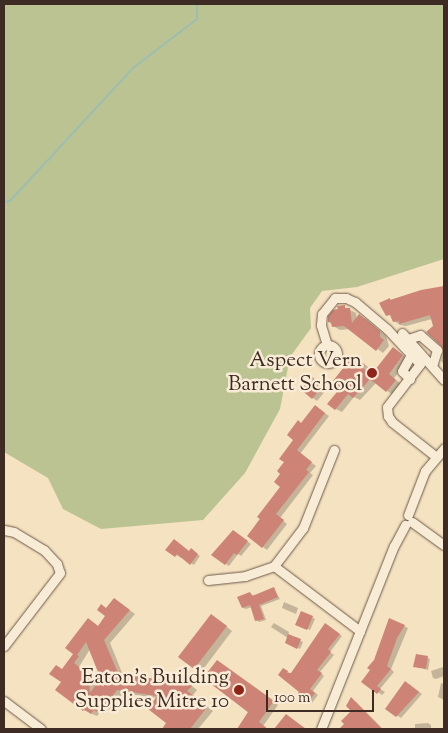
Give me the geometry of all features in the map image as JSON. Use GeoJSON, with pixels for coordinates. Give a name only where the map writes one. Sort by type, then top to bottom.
{"type":"FeatureCollection","features":[{"type":"Feature","properties":{"kind":"street"},"geometry":{"type":"LineString","coordinates":[[327,345],[321,325],[322,314],[335,298],[346,298],[355,302],[387,329],[420,364],[387,407],[388,416],[392,422],[435,456]]}},
{"type":"Feature","properties":{"kind":"street"},"geometry":{"type":"LineString","coordinates":[[432,366],[437,350],[420,335],[405,336],[444,380]]}},
{"type":"Feature","properties":{"kind":"street"},"geometry":{"type":"LineString","coordinates":[[321,729],[360,631],[408,520],[425,471],[435,456],[444,448]]}},
{"type":"Feature","properties":{"kind":"street"},"geometry":{"type":"LineString","coordinates":[[208,580],[245,576],[274,566],[303,528],[334,450]]}},
{"type":"Feature","properties":{"kind":"street"},"geometry":{"type":"LineString","coordinates":[[408,520],[444,545]]}},
{"type":"Feature","properties":{"kind":"street"},"geometry":{"type":"LineString","coordinates":[[4,530],[14,532],[44,550],[57,564],[60,574],[4,646]]}},
{"type":"Feature","properties":{"kind":"street"},"geometry":{"type":"LineString","coordinates":[[274,566],[360,631]]}},
{"type":"Feature","properties":{"kind":"street"},"geometry":{"type":"LineString","coordinates":[[4,703],[40,729]]}},
{"type":"Feature","properties":{"kind":"green space"},"geometry":{"type":"Polygon","coordinates":[[[4,4],[444,4],[444,259],[357,287],[322,291],[310,308],[311,328],[290,357],[280,409],[245,473],[203,520],[101,529],[63,509],[48,478],[4,452],[4,4]]]}},
{"type":"Feature","properties":{"kind":"building"},"geometry":{"type":"Polygon","coordinates":[[[444,286],[444,354],[441,346],[426,332],[433,326],[430,315],[399,324],[399,321],[393,322],[390,315],[386,316],[379,303],[390,298],[390,300],[421,290],[444,286]]]}},
{"type":"Feature","properties":{"kind":"building"},"geometry":{"type":"Polygon","coordinates":[[[345,305],[345,308],[350,308],[352,323],[359,314],[380,331],[380,337],[384,340],[376,351],[344,326],[332,327],[331,322],[328,322],[328,316],[333,310],[338,309],[337,306],[345,305]]]}},
{"type":"Feature","properties":{"kind":"building"},"geometry":{"type":"Polygon","coordinates":[[[393,347],[403,355],[389,374],[396,380],[386,392],[370,379],[353,398],[348,394],[335,410],[327,404],[337,392],[329,386],[351,358],[355,362],[358,359],[365,365],[363,368],[371,375],[393,347]]]}},
{"type":"Feature","properties":{"kind":"building"},"geometry":{"type":"Polygon","coordinates":[[[311,376],[323,386],[312,399],[300,389],[311,376]]]}},
{"type":"Feature","properties":{"kind":"building"},"geometry":{"type":"Polygon","coordinates":[[[315,405],[325,413],[297,450],[312,462],[306,470],[309,472],[276,514],[284,520],[262,548],[247,536],[260,519],[257,517],[280,487],[274,482],[280,474],[277,471],[284,462],[279,459],[293,440],[287,435],[298,420],[301,423],[315,405]]]}},
{"type":"Feature","properties":{"kind":"building"},"geometry":{"type":"Polygon","coordinates":[[[233,530],[248,541],[237,555],[234,553],[225,565],[211,555],[233,530]]]}},
{"type":"Feature","properties":{"kind":"building"},"geometry":{"type":"Polygon","coordinates":[[[174,539],[189,551],[191,548],[198,554],[190,565],[177,554],[175,557],[165,550],[174,539]]]}},
{"type":"Feature","properties":{"kind":"building"},"geometry":{"type":"Polygon","coordinates":[[[274,587],[278,597],[259,605],[264,619],[255,621],[250,605],[242,608],[237,597],[250,592],[252,596],[274,587]]]}},
{"type":"Feature","properties":{"kind":"building"},"geometry":{"type":"Polygon","coordinates":[[[114,598],[130,610],[104,640],[118,673],[168,681],[175,673],[192,686],[187,691],[208,706],[190,729],[162,729],[166,723],[148,709],[157,696],[117,690],[103,708],[101,706],[97,712],[94,710],[91,714],[84,709],[83,711],[55,690],[61,682],[49,674],[56,665],[62,669],[73,654],[65,648],[88,618],[98,626],[105,616],[97,610],[101,604],[106,608],[114,598]],[[86,642],[74,663],[87,673],[85,676],[89,679],[90,693],[98,682],[104,687],[86,642]]]}},
{"type":"Feature","properties":{"kind":"building"},"geometry":{"type":"Polygon","coordinates":[[[301,611],[313,616],[307,630],[295,625],[301,611]]]}},
{"type":"Feature","properties":{"kind":"building"},"geometry":{"type":"Polygon","coordinates":[[[211,614],[227,626],[194,669],[178,657],[211,614]]]}},
{"type":"Feature","properties":{"kind":"building"},"geometry":{"type":"Polygon","coordinates":[[[389,618],[405,625],[397,638],[387,666],[391,669],[377,686],[381,689],[377,694],[361,682],[370,670],[367,668],[374,660],[389,618]]]}},
{"type":"Feature","properties":{"kind":"building"},"geometry":{"type":"Polygon","coordinates":[[[325,623],[340,634],[328,649],[331,652],[317,670],[322,673],[310,689],[315,693],[307,703],[297,695],[299,692],[278,675],[283,668],[288,671],[287,673],[291,673],[325,623]]]}},
{"type":"Feature","properties":{"kind":"building"},"geometry":{"type":"Polygon","coordinates":[[[288,634],[301,639],[297,649],[285,643],[288,634]]]}},
{"type":"Feature","properties":{"kind":"building"},"geometry":{"type":"Polygon","coordinates":[[[416,654],[428,656],[426,669],[413,667],[416,654]]]}},
{"type":"Feature","properties":{"kind":"building","name":"Eaton's Building Supplies Mitre 10"},"geometry":{"type":"Polygon","coordinates":[[[217,660],[274,701],[259,722],[268,729],[237,729],[248,712],[203,678],[217,660]]]}},
{"type":"Feature","properties":{"kind":"building"},"geometry":{"type":"Polygon","coordinates":[[[405,681],[419,692],[396,717],[385,709],[405,681]]]}},
{"type":"Feature","properties":{"kind":"building"},"geometry":{"type":"Polygon","coordinates":[[[351,697],[382,729],[339,729],[344,724],[341,721],[351,711],[346,706],[351,697]]]}},
{"type":"Feature","properties":{"kind":"building"},"geometry":{"type":"Polygon","coordinates":[[[286,714],[306,729],[274,729],[286,714]]]}},
{"type":"Feature","properties":{"kind":"waterway"},"geometry":{"type":"LineString","coordinates":[[4,202],[10,201],[133,68],[197,19],[197,4]]}},
{"type":"Feature","properties":{"kind":"place","name":"Aspect Vern Barnett School"},"geometry":{"type":"Point","coordinates":[372,373]}},
{"type":"Feature","properties":{"kind":"place","name":"Eaton's Building Supplies Mitre 10"},"geometry":{"type":"Point","coordinates":[239,690]}}]}
